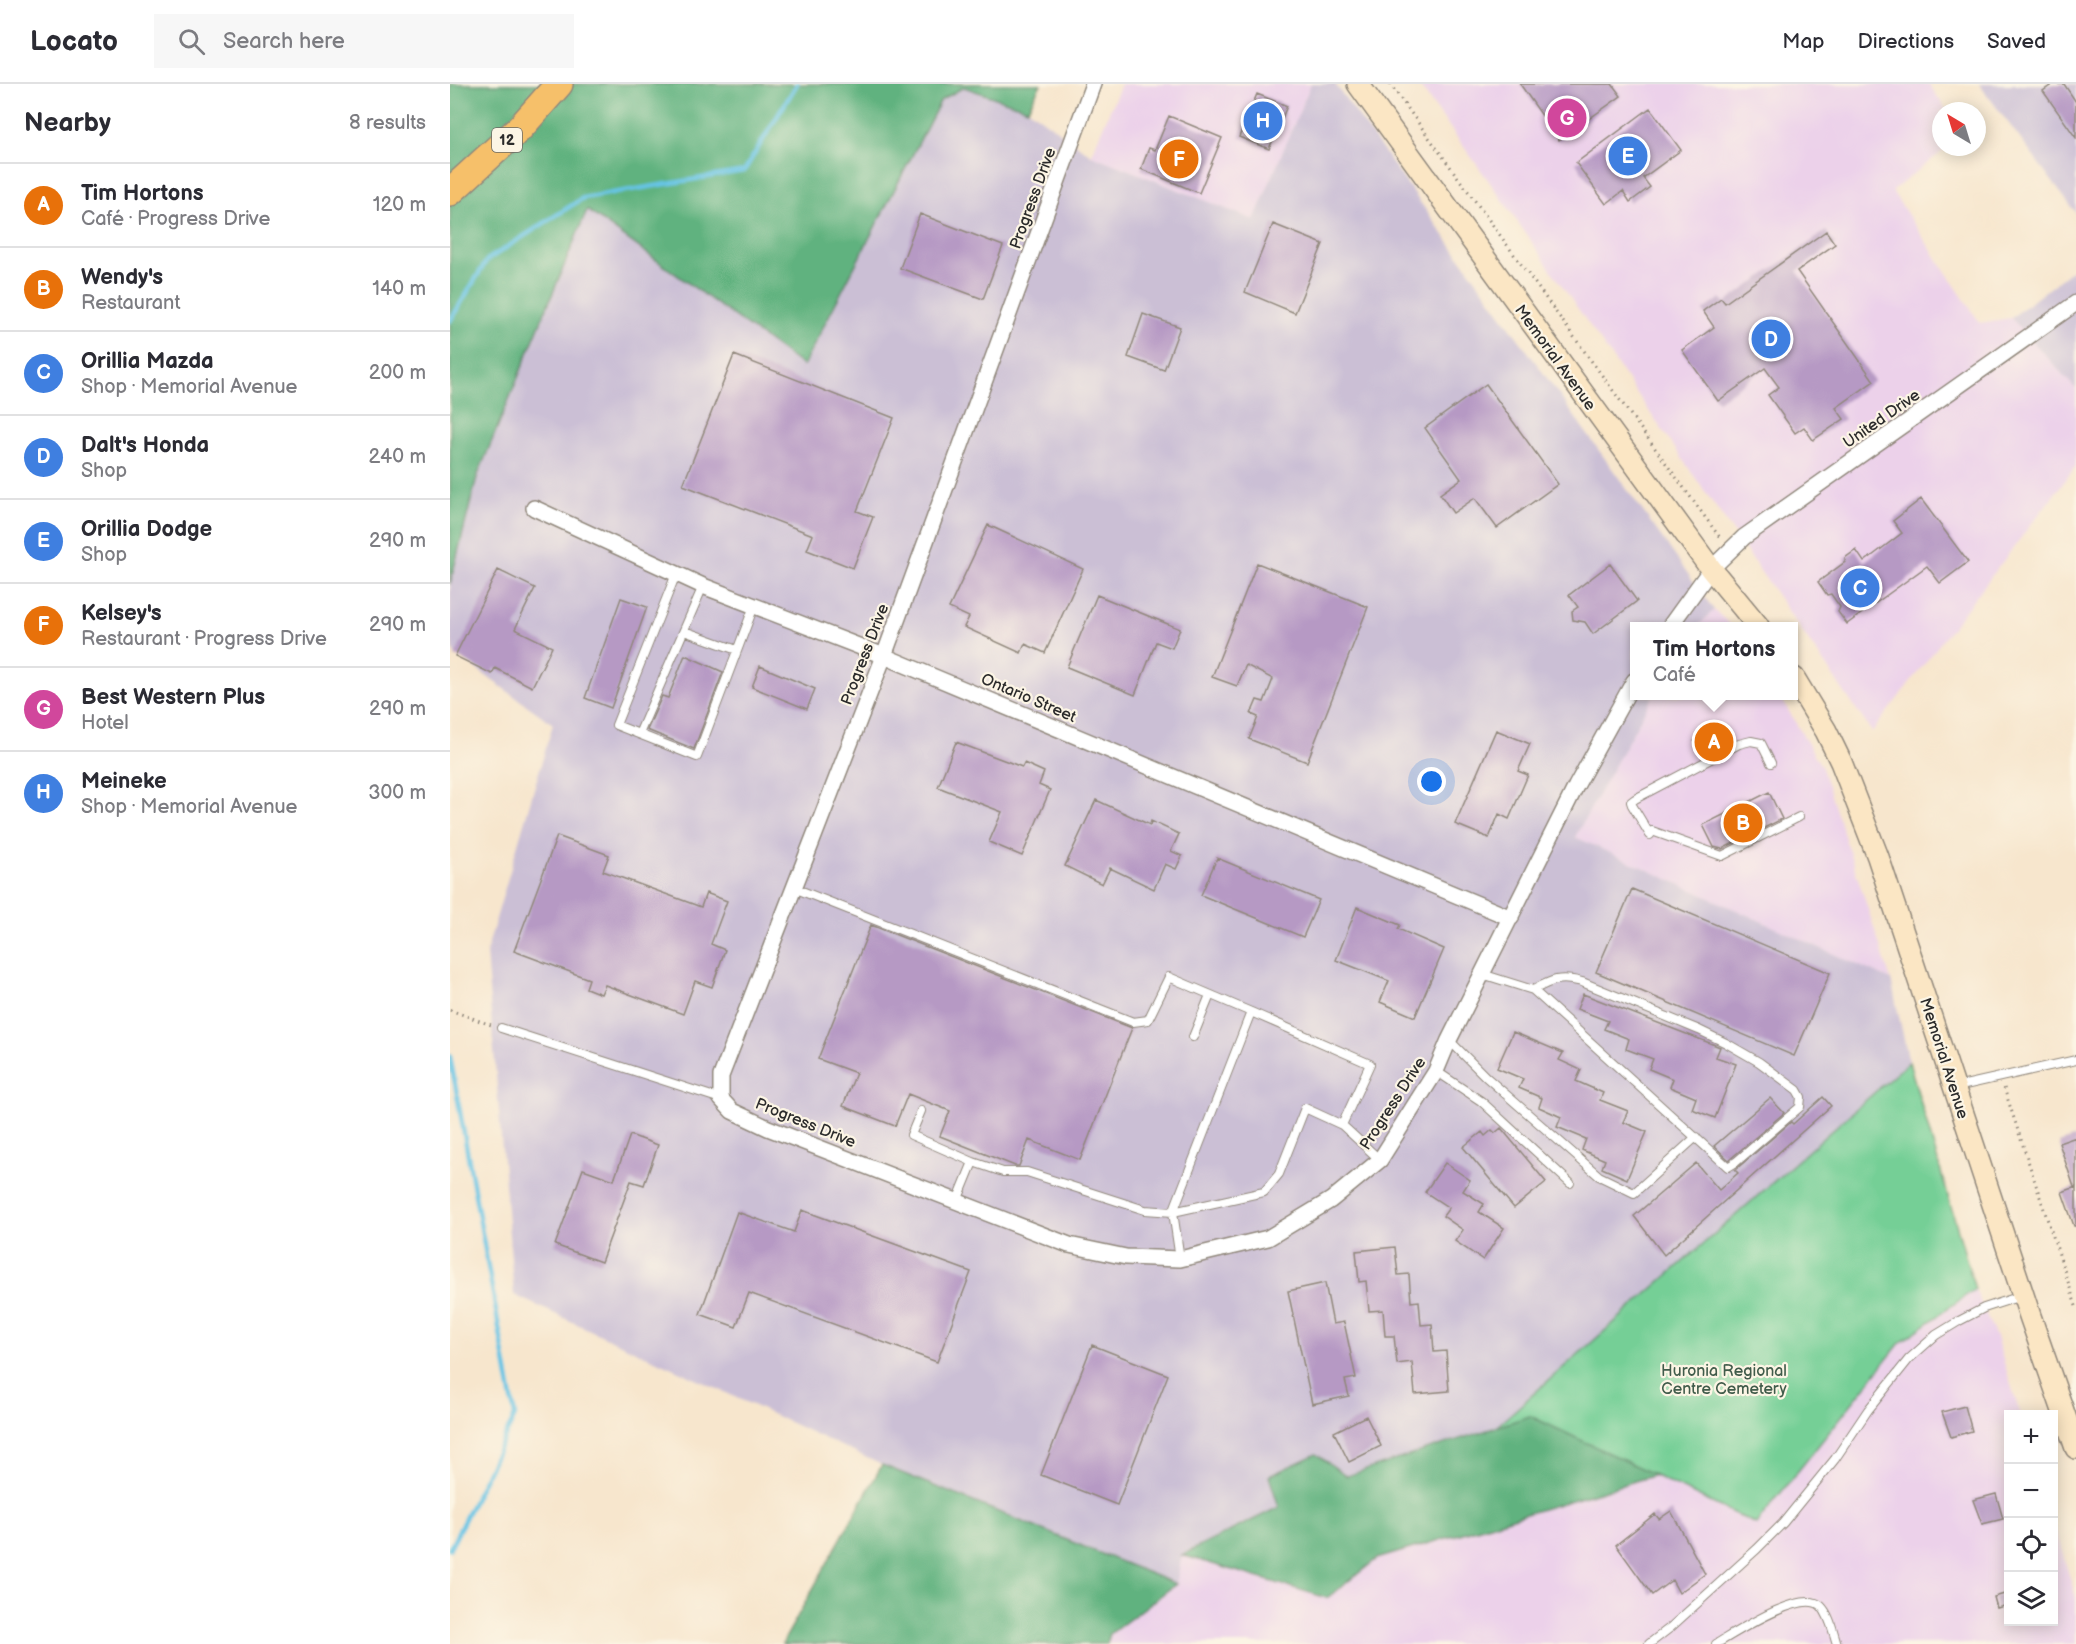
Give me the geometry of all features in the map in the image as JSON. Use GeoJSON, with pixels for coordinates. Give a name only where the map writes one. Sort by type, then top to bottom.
{"type":"FeatureCollection","features":[{"type":"Feature","properties":{"kind":"highway","name":"12"},"geometry":{"type":"LineString","coordinates":[[450,192],[520,128],[559,84]]}},
{"type":"Feature","properties":{"kind":"main road","name":"Memorial Avenue"},"geometry":{"type":"LineString","coordinates":[[1358,84],[1711,569],[1754,622]]}},
{"type":"Feature","properties":{"kind":"main road","name":"Memorial Avenue"},"geometry":{"type":"LineString","coordinates":[[1798,685],[1826,731],[1854,793],[1878,857],[2076,1448]]}},
{"type":"Feature","properties":{"kind":"street","name":"Progress Drive"},"geometry":{"type":"LineString","coordinates":[[1094,84],[884,656],[721,1076],[721,1100],[732,1111],[768,1128],[1069,1245],[1126,1257],[1179,1259],[1268,1238],[1331,1200],[1380,1160],[1436,1071],[1449,1040],[1576,786],[1630,690]]}},
{"type":"Feature","properties":{"kind":"street","name":"United Drive"},"geometry":{"type":"LineString","coordinates":[[1711,569],[1744,537],[2076,303]]}},
{"type":"Feature","properties":{"kind":"street","name":"Ontario Street"},"geometry":{"type":"LineString","coordinates":[[534,508],[703,586],[884,656],[1511,918]]}},
{"type":"Feature","properties":{"kind":"street"},"geometry":{"type":"LineString","coordinates":[[1674,622],[1711,569]]}},
{"type":"Feature","properties":{"kind":"lane"},"geometry":{"type":"LineString","coordinates":[[676,574],[616,725],[697,757],[754,606]]}},
{"type":"Feature","properties":{"kind":"lane"},"geometry":{"type":"LineString","coordinates":[[639,734],[703,586]]}},
{"type":"Feature","properties":{"kind":"lane"},"geometry":{"type":"LineString","coordinates":[[684,631],[737,650]]}},
{"type":"Feature","properties":{"kind":"lane"},"geometry":{"type":"LineString","coordinates":[[1771,763],[1761,743],[1751,741],[1739,744],[1631,802],[1651,833],[1718,856],[1799,817]]}},
{"type":"Feature","properties":{"kind":"lane"},"geometry":{"type":"LineString","coordinates":[[794,888],[1133,1022],[1148,1020],[1169,977],[1210,994],[1370,1064],[1342,1125]]}},
{"type":"Feature","properties":{"kind":"lane"},"geometry":{"type":"LineString","coordinates":[[1482,974],[1533,990],[1728,1167],[1800,1107],[1801,1097],[1797,1090],[1779,1076],[1726,1043],[1699,1030],[1568,978],[1552,980],[1533,990]]}},
{"type":"Feature","properties":{"kind":"lane"},"geometry":{"type":"LineString","coordinates":[[1193,1037],[1210,994]]}},
{"type":"Feature","properties":{"kind":"lane"},"geometry":{"type":"LineString","coordinates":[[1179,1259],[1173,1212],[1251,1012]]}},
{"type":"Feature","properties":{"kind":"lane"},"geometry":{"type":"LineString","coordinates":[[501,1028],[721,1100]]}},
{"type":"Feature","properties":{"kind":"lane"},"geometry":{"type":"LineString","coordinates":[[1449,1040],[1486,1077],[1599,1176],[1634,1192],[1696,1137]]}},
{"type":"Feature","properties":{"kind":"lane"},"geometry":{"type":"LineString","coordinates":[[1954,1088],[2076,1060]]}},
{"type":"Feature","properties":{"kind":"lane"},"geometry":{"type":"LineString","coordinates":[[1436,1071],[1481,1101],[1570,1183]]}},
{"type":"Feature","properties":{"kind":"lane"},"geometry":{"type":"LineString","coordinates":[[921,1111],[911,1135],[973,1162],[1003,1172],[1027,1172],[1145,1210],[1173,1212],[1264,1192],[1279,1174],[1305,1108],[1342,1125],[1380,1160]]}},
{"type":"Feature","properties":{"kind":"lane"},"geometry":{"type":"LineString","coordinates":[[957,1201],[973,1162]]}},
{"type":"Feature","properties":{"kind":"lane"},"geometry":{"type":"LineString","coordinates":[[1649,1644],[1671,1627],[1783,1523],[1909,1359],[1936,1335],[1959,1321],[1984,1308],[2023,1295]]}},
{"type":"Feature","properties":{"kind":"lane"},"geometry":{"type":"LineString","coordinates":[[1716,1644],[1792,1604],[1808,1600],[1820,1605],[1829,1619],[1837,1644]]}},
{"type":"Feature","properties":{"kind":"path"},"geometry":{"type":"LineString","coordinates":[[1390,84],[1724,543]]}},
{"type":"Feature","properties":{"kind":"path"},"geometry":{"type":"LineString","coordinates":[[450,1010],[501,1028]]}},
{"type":"Feature","properties":{"kind":"path"},"geometry":{"type":"LineString","coordinates":[[2000,1078],[2076,1306]]}},
{"type":"Feature","properties":{"kind":"shaded area"},"geometry":{"type":"Polygon","coordinates":[[[1121,84],[1311,84],[1254,220],[1091,155],[1121,84]]]}},
{"type":"Feature","properties":{"kind":"shaded area"},"geometry":{"type":"Polygon","coordinates":[[[1311,84],[1335,84],[1714,610],[1702,622],[1630,622],[1630,700],[1651,700],[1575,837],[1891,980],[1909,1062],[1496,1427],[1347,1476],[1316,1454],[1269,1476],[1280,1507],[1182,1555],[1176,1584],[882,1465],[514,1295],[486,953],[553,724],[454,653],[450,634],[450,584],[477,477],[587,210],[803,366],[941,100],[964,87],[1028,109],[1091,155],[1254,220],[1311,84]]]}},
{"type":"Feature","properties":{"kind":"shaded area"},"geometry":{"type":"Polygon","coordinates":[[[1418,84],[1929,84],[1941,102],[1932,102],[1932,156],[1937,156],[1892,191],[1980,323],[2011,318],[2076,389],[2076,466],[1872,732],[1798,625],[1798,622],[1796,622],[1499,195],[1418,84]]]}},
{"type":"Feature","properties":{"kind":"shaded area"},"geometry":{"type":"Polygon","coordinates":[[[1979,84],[2076,84],[2076,213],[1979,84]]]}},
{"type":"Feature","properties":{"kind":"shaded area"},"geometry":{"type":"Polygon","coordinates":[[[2076,267],[2076,389],[2011,318],[2076,267]]]}},
{"type":"Feature","properties":{"kind":"shaded area"},"geometry":{"type":"Polygon","coordinates":[[[1714,610],[1728,622],[1702,622],[1714,610]]]}},
{"type":"Feature","properties":{"kind":"shaded area"},"geometry":{"type":"Polygon","coordinates":[[[1651,700],[1782,700],[1822,768],[1891,980],[1575,837],[1651,700]]]}},
{"type":"Feature","properties":{"kind":"shaded area"},"geometry":{"type":"Polygon","coordinates":[[[1975,1289],[1996,1337],[2019,1410],[2004,1410],[2004,1626],[2058,1626],[2058,1538],[2076,1598],[2076,1644],[1107,1644],[1110,1634],[1175,1584],[1182,1555],[1327,1598],[1377,1559],[1655,1475],[1756,1524],[1900,1343],[1975,1289]]]}},
{"type":"Feature","properties":{"kind":"green space"},"geometry":{"type":"Polygon","coordinates":[[[450,84],[1041,84],[1028,109],[964,87],[941,100],[803,366],[587,210],[477,477],[450,584],[450,84]]]}},
{"type":"Feature","properties":{"kind":"green space","name":"Huronia Regional Centre Cemetery"},"geometry":{"type":"Polygon","coordinates":[[[1909,1062],[1975,1289],[1900,1343],[1756,1524],[1530,1416],[1496,1427],[1909,1062]]]}},
{"type":"Feature","properties":{"kind":"green space"},"geometry":{"type":"Polygon","coordinates":[[[1530,1416],[1655,1475],[1377,1559],[1327,1598],[1182,1555],[1279,1507],[1269,1476],[1316,1454],[1347,1476],[1530,1416]]]}},
{"type":"Feature","properties":{"kind":"green space"},"geometry":{"type":"Polygon","coordinates":[[[882,1465],[1176,1584],[1110,1634],[1107,1644],[782,1644],[882,1465]]]}},
{"type":"Feature","properties":{"kind":"building"},"geometry":{"type":"Polygon","coordinates":[[[1520,84],[1612,84],[1621,96],[1559,140],[1520,84]]]}},
{"type":"Feature","properties":{"kind":"building"},"geometry":{"type":"Polygon","coordinates":[[[2053,84],[2064,84],[2076,102],[2076,138],[2043,91],[2053,84]]]}},
{"type":"Feature","properties":{"kind":"building"},"geometry":{"type":"Polygon","coordinates":[[[1257,94],[1287,106],[1269,149],[1239,137],[1257,94]]]}},
{"type":"Feature","properties":{"kind":"building"},"geometry":{"type":"Polygon","coordinates":[[[1650,108],[1681,150],[1643,178],[1650,187],[1630,202],[1623,191],[1606,204],[1576,163],[1650,108]]]}},
{"type":"Feature","properties":{"kind":"building"},"geometry":{"type":"Polygon","coordinates":[[[1169,116],[1222,138],[1199,193],[1141,169],[1149,148],[1155,150],[1169,116]]]}},
{"type":"Feature","properties":{"kind":"building"},"geometry":{"type":"Polygon","coordinates":[[[920,214],[1003,246],[983,299],[900,268],[920,214]]]}},
{"type":"Feature","properties":{"kind":"building"},"geometry":{"type":"Polygon","coordinates":[[[1273,224],[1323,244],[1295,313],[1245,292],[1273,224]]]}},
{"type":"Feature","properties":{"kind":"building"},"geometry":{"type":"Polygon","coordinates":[[[1826,231],[1835,244],[1797,271],[1874,381],[1836,408],[1844,419],[1813,440],[1804,427],[1795,433],[1768,395],[1779,387],[1765,368],[1718,401],[1682,350],[1714,327],[1703,311],[1721,298],[1725,303],[1826,231]]]}},
{"type":"Feature","properties":{"kind":"building"},"geometry":{"type":"Polygon","coordinates":[[[1143,314],[1180,327],[1164,370],[1128,357],[1143,314]]]}},
{"type":"Feature","properties":{"kind":"building"},"geometry":{"type":"Polygon","coordinates":[[[734,355],[894,418],[857,511],[873,517],[853,568],[807,550],[813,535],[683,485],[734,355]]]}},
{"type":"Feature","properties":{"kind":"building"},"geometry":{"type":"Polygon","coordinates":[[[1486,384],[1558,484],[1497,528],[1475,498],[1453,513],[1440,494],[1461,479],[1425,428],[1486,384]]]}},
{"type":"Feature","properties":{"kind":"building"},"geometry":{"type":"Polygon","coordinates":[[[1921,499],[1968,562],[1940,583],[1927,566],[1847,624],[1838,612],[1840,607],[1831,594],[1827,595],[1818,582],[1845,562],[1845,558],[1856,550],[1864,562],[1902,533],[1893,521],[1921,499]]]}},
{"type":"Feature","properties":{"kind":"building"},"geometry":{"type":"Polygon","coordinates":[[[988,525],[1083,569],[1045,653],[1025,644],[1021,653],[964,627],[969,617],[949,608],[988,525]]]}},
{"type":"Feature","properties":{"kind":"building"},"geometry":{"type":"Polygon","coordinates":[[[1257,563],[1368,607],[1307,762],[1249,739],[1258,717],[1251,714],[1257,700],[1264,702],[1273,679],[1246,665],[1237,686],[1212,677],[1257,563]]]}},
{"type":"Feature","properties":{"kind":"building"},"geometry":{"type":"Polygon","coordinates":[[[1610,564],[1637,601],[1593,634],[1585,622],[1573,620],[1572,611],[1578,607],[1569,595],[1610,564]]]}},
{"type":"Feature","properties":{"kind":"building"},"geometry":{"type":"Polygon","coordinates":[[[498,570],[535,588],[515,629],[552,647],[532,687],[495,668],[492,674],[455,656],[498,570]]]}},
{"type":"Feature","properties":{"kind":"building"},"geometry":{"type":"Polygon","coordinates":[[[1097,595],[1180,629],[1172,648],[1156,642],[1135,695],[1067,667],[1097,595]]]}},
{"type":"Feature","properties":{"kind":"building"},"geometry":{"type":"Polygon","coordinates":[[[621,598],[647,607],[611,708],[585,698],[621,598]]]}},
{"type":"Feature","properties":{"kind":"building"},"geometry":{"type":"Polygon","coordinates":[[[685,655],[723,672],[694,749],[647,730],[662,696],[668,698],[685,655]]]}},
{"type":"Feature","properties":{"kind":"building"},"geometry":{"type":"Polygon","coordinates":[[[760,666],[815,689],[807,709],[752,687],[760,666]]]}},
{"type":"Feature","properties":{"kind":"building"},"geometry":{"type":"Polygon","coordinates":[[[1726,727],[1732,741],[1702,757],[1694,741],[1726,727]]]}},
{"type":"Feature","properties":{"kind":"building"},"geometry":{"type":"Polygon","coordinates":[[[1496,730],[1530,744],[1518,771],[1528,775],[1509,819],[1499,814],[1489,838],[1455,824],[1496,730]]]}},
{"type":"Feature","properties":{"kind":"building"},"geometry":{"type":"Polygon","coordinates":[[[956,742],[1022,767],[1024,763],[1044,772],[1039,785],[1050,790],[1022,856],[989,842],[1002,812],[938,787],[956,742]]]}},
{"type":"Feature","properties":{"kind":"building"},"geometry":{"type":"Polygon","coordinates":[[[1769,792],[1782,819],[1722,849],[1714,847],[1703,825],[1769,792]]]}},
{"type":"Feature","properties":{"kind":"building"},"geometry":{"type":"Polygon","coordinates":[[[1096,800],[1150,825],[1151,821],[1179,834],[1171,851],[1182,856],[1176,869],[1165,864],[1154,889],[1110,868],[1102,884],[1065,866],[1096,800]]]}},
{"type":"Feature","properties":{"kind":"building"},"geometry":{"type":"Polygon","coordinates":[[[557,836],[609,855],[603,871],[701,907],[706,893],[727,901],[711,944],[725,950],[712,987],[695,981],[683,1014],[605,985],[601,994],[586,988],[589,979],[514,951],[557,836]]]}},
{"type":"Feature","properties":{"kind":"building"},"geometry":{"type":"Polygon","coordinates":[[[1217,858],[1319,900],[1303,937],[1201,895],[1217,858]]]}},
{"type":"Feature","properties":{"kind":"building"},"geometry":{"type":"Polygon","coordinates":[[[1632,889],[1830,973],[1794,1056],[1596,972],[1632,889]]]}},
{"type":"Feature","properties":{"kind":"building"},"geometry":{"type":"Polygon","coordinates":[[[1357,907],[1400,925],[1398,929],[1444,949],[1415,1017],[1380,1002],[1389,981],[1336,960],[1357,907]]]}},
{"type":"Feature","properties":{"kind":"building"},"geometry":{"type":"Polygon","coordinates":[[[871,925],[1132,1028],[1080,1160],[1029,1140],[1019,1166],[1015,1166],[940,1136],[950,1111],[908,1094],[895,1126],[843,1106],[856,1073],[818,1059],[871,925]]]}},
{"type":"Feature","properties":{"kind":"building"},"geometry":{"type":"Polygon","coordinates":[[[1583,994],[1720,1047],[1716,1057],[1736,1064],[1715,1118],[1692,1109],[1696,1098],[1670,1087],[1673,1079],[1649,1069],[1653,1059],[1626,1049],[1629,1039],[1604,1029],[1608,1021],[1577,1009],[1583,994]]]}},
{"type":"Feature","properties":{"kind":"building"},"geometry":{"type":"Polygon","coordinates":[[[1513,1032],[1563,1053],[1559,1060],[1581,1070],[1576,1081],[1603,1093],[1600,1100],[1628,1111],[1623,1122],[1647,1132],[1627,1179],[1602,1168],[1605,1160],[1582,1150],[1586,1139],[1557,1127],[1561,1117],[1539,1107],[1542,1098],[1519,1088],[1523,1079],[1497,1068],[1513,1032]]]}},
{"type":"Feature","properties":{"kind":"building"},"geometry":{"type":"Polygon","coordinates":[[[1823,1097],[1831,1106],[1664,1255],[1634,1216],[1696,1163],[1719,1190],[1738,1173],[1735,1170],[1823,1097]]]}},
{"type":"Feature","properties":{"kind":"building"},"geometry":{"type":"Polygon","coordinates":[[[1770,1098],[1784,1113],[1729,1160],[1714,1146],[1770,1098]]]}},
{"type":"Feature","properties":{"kind":"building"},"geometry":{"type":"Polygon","coordinates":[[[1501,1128],[1546,1182],[1514,1208],[1463,1147],[1482,1132],[1485,1136],[1492,1130],[1495,1133],[1501,1128]]]}},
{"type":"Feature","properties":{"kind":"building"},"geometry":{"type":"Polygon","coordinates":[[[630,1135],[658,1145],[644,1185],[631,1181],[601,1262],[555,1245],[583,1169],[614,1180],[630,1135]]]}},
{"type":"Feature","properties":{"kind":"building"},"geometry":{"type":"Polygon","coordinates":[[[2076,1137],[2076,1187],[2074,1187],[2059,1143],[2076,1137]]]}},
{"type":"Feature","properties":{"kind":"building"},"geometry":{"type":"Polygon","coordinates":[[[1445,1163],[1470,1180],[1463,1191],[1484,1204],[1479,1212],[1504,1228],[1483,1260],[1455,1241],[1463,1230],[1443,1216],[1449,1208],[1425,1192],[1445,1163]]]}},
{"type":"Feature","properties":{"kind":"building"},"geometry":{"type":"Polygon","coordinates":[[[2076,1187],[2076,1226],[2074,1226],[2062,1192],[2076,1187]]]}},
{"type":"Feature","properties":{"kind":"building"},"geometry":{"type":"Polygon","coordinates":[[[802,1210],[971,1272],[937,1362],[749,1293],[736,1327],[700,1314],[737,1212],[794,1232],[802,1210]]]}},
{"type":"Feature","properties":{"kind":"building"},"geometry":{"type":"Polygon","coordinates":[[[1395,1247],[1398,1275],[1409,1274],[1411,1302],[1419,1301],[1421,1325],[1432,1324],[1434,1352],[1446,1351],[1449,1391],[1415,1394],[1412,1362],[1397,1364],[1394,1336],[1385,1336],[1383,1310],[1369,1311],[1366,1281],[1359,1282],[1356,1251],[1395,1247]]]}},
{"type":"Feature","properties":{"kind":"building"},"geometry":{"type":"Polygon","coordinates":[[[1325,1283],[1333,1324],[1344,1322],[1356,1378],[1345,1380],[1349,1396],[1312,1404],[1288,1291],[1325,1283]]]}},
{"type":"Feature","properties":{"kind":"building"},"geometry":{"type":"Polygon","coordinates":[[[1092,1345],[1168,1375],[1117,1505],[1041,1475],[1092,1345]]]}},
{"type":"Feature","properties":{"kind":"building"},"geometry":{"type":"Polygon","coordinates":[[[1965,1406],[1972,1431],[1951,1437],[1942,1412],[1965,1406]]]}},
{"type":"Feature","properties":{"kind":"building"},"geometry":{"type":"Polygon","coordinates":[[[1366,1416],[1381,1446],[1349,1462],[1334,1432],[1366,1416]]]}},
{"type":"Feature","properties":{"kind":"building"},"geometry":{"type":"Polygon","coordinates":[[[1996,1494],[2003,1519],[1982,1524],[1973,1500],[1996,1494]]]}},
{"type":"Feature","properties":{"kind":"building"},"geometry":{"type":"Polygon","coordinates":[[[1671,1511],[1705,1574],[1679,1593],[1672,1580],[1652,1595],[1616,1545],[1655,1514],[1659,1519],[1671,1511]]]}},
{"type":"Feature","properties":{"kind":"building"},"geometry":{"type":"Polygon","coordinates":[[[2004,1594],[2004,1606],[1997,1608],[1994,1597],[2004,1594]]]}},
{"type":"Feature","properties":{"kind":"waterway"},"geometry":{"type":"LineString","coordinates":[[450,321],[487,260],[583,198],[744,171],[797,84]]}},
{"type":"Feature","properties":{"kind":"waterway"},"geometry":{"type":"LineString","coordinates":[[450,1056],[515,1416],[450,1549]]}},
{"type":"Feature","properties":{"kind":"place","name":"Best Western Plus"},"geometry":{"type":"Point","coordinates":[1567,118]}},
{"type":"Feature","properties":{"kind":"place","name":"Meineke"},"geometry":{"type":"Point","coordinates":[1263,121]}},
{"type":"Feature","properties":{"kind":"place","name":"Orillia Dodge"},"geometry":{"type":"Point","coordinates":[1628,156]}},
{"type":"Feature","properties":{"kind":"place","name":"Kelsey's"},"geometry":{"type":"Point","coordinates":[1179,159]}},
{"type":"Feature","properties":{"kind":"place","name":"Dalt's Honda"},"geometry":{"type":"Point","coordinates":[1771,339]}},
{"type":"Feature","properties":{"kind":"place","name":"Orillia Mazda"},"geometry":{"type":"Point","coordinates":[1860,588]}},
{"type":"Feature","properties":{"kind":"place","name":"Tim Hortons"},"geometry":{"type":"Point","coordinates":[1714,742]}},
{"type":"Feature","properties":{"kind":"place","name":"Wendy's"},"geometry":{"type":"Point","coordinates":[1743,823]}}]}
